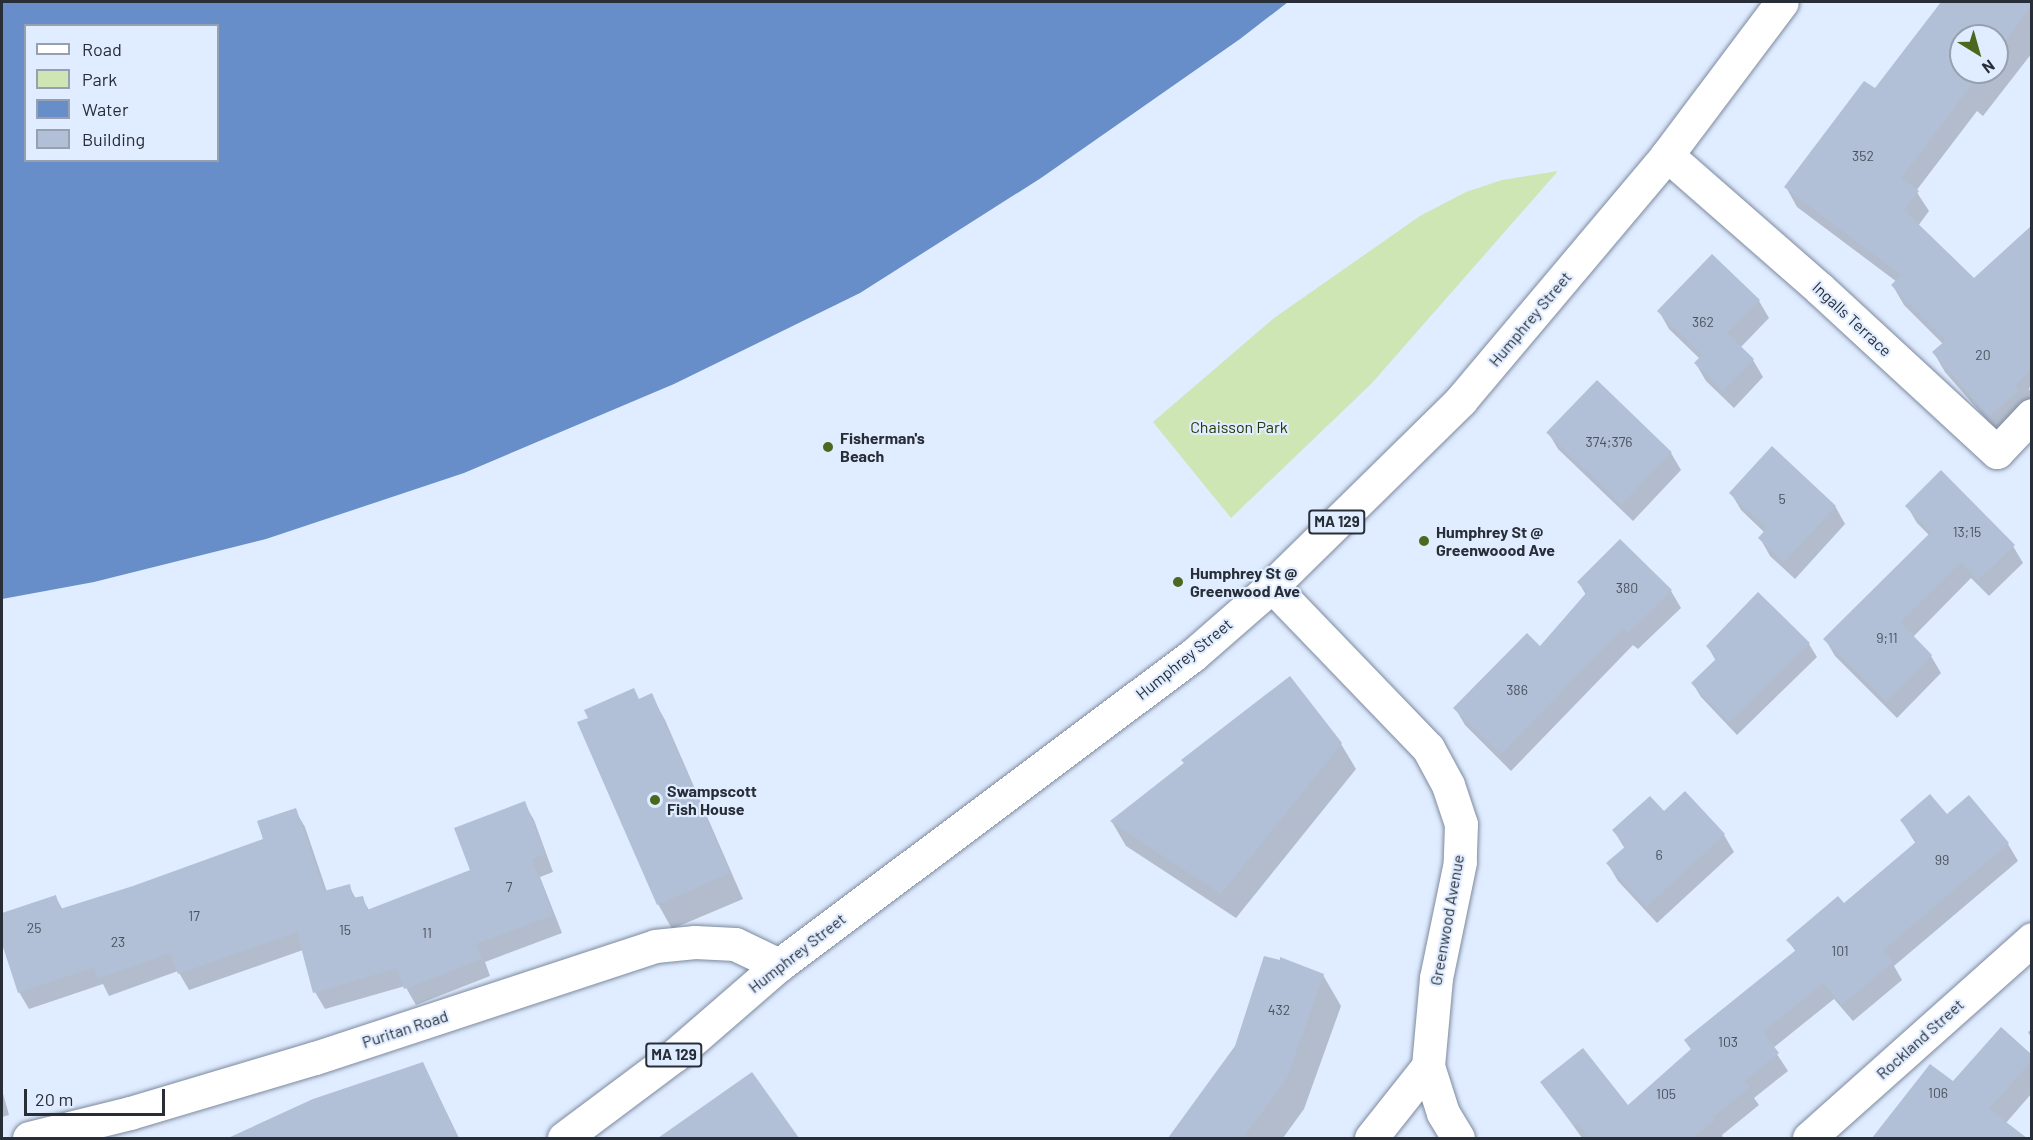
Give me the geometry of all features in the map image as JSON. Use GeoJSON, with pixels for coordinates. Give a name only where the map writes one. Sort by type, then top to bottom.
{"type":"FeatureCollection","features":[{"type":"Feature","properties":{"kind":"street","name":"Humphrey Street"},"geometry":{"type":"LineString","coordinates":[[564,1138],[675,1054],[779,965],[1192,655],[1272,586],[1461,400],[1667,155],[1782,2]]}},
{"type":"Feature","properties":{"kind":"street","name":"Ingalls Terrace"},"geometry":{"type":"LineString","coordinates":[[1667,155],[1819,288],[1997,452],[2031,415]]}},
{"type":"Feature","properties":{"kind":"street","name":"Greenwood Avenue"},"geometry":{"type":"LineString","coordinates":[[1272,586],[1428,748],[1448,785],[1458,814],[1461,824],[1460,862],[1436,978],[1428,1066],[1443,1113],[1458,1138]]}},
{"type":"Feature","properties":{"kind":"street","name":"Rockland Street"},"geometry":{"type":"LineString","coordinates":[[1809,1138],[2031,939]]}},
{"type":"Feature","properties":{"kind":"street","name":"Puritan Road"},"geometry":{"type":"LineString","coordinates":[[29,1138],[130,1113],[315,1058],[655,946],[695,942],[735,944],[779,965]]}},
{"type":"Feature","properties":{"kind":"street"},"geometry":{"type":"LineString","coordinates":[[1371,1138],[1428,1066]]}},
{"type":"Feature","properties":{"kind":"green space","name":"Chaisson Park"},"geometry":{"type":"Polygon","coordinates":[[[1558,171],[1372,383],[1231,518],[1153,422],[1274,318],[1420,216],[1466,192],[1502,180],[1558,171]]]}},
{"type":"Feature","properties":{"kind":"water"},"geometry":{"type":"Polygon","coordinates":[[[2,2],[1288,2],[1240,39],[1041,178],[860,293],[674,384],[464,473],[266,539],[94,582],[2,599],[2,2]]]}},
{"type":"Feature","properties":{"kind":"building"},"geometry":{"type":"Polygon","coordinates":[[[1941,2],[2031,2],[2031,6],[2009,35],[2009,24],[1949,24],[1949,84],[1972,84],[1901,178],[1919,191],[1904,210],[1974,278],[2031,226],[2031,370],[2015,385],[2019,390],[1989,417],[1932,352],[1946,340],[1891,285],[1901,275],[1784,187],[1864,81],[1875,88],[1941,2]]]}},
{"type":"Feature","properties":{"kind":"building"},"geometry":{"type":"Polygon","coordinates":[[[1712,254],[1760,300],[1727,333],[1754,359],[1723,391],[1694,363],[1702,355],[1657,311],[1712,254]]]}},
{"type":"Feature","properties":{"kind":"building"},"geometry":{"type":"Polygon","coordinates":[[[1597,380],[1672,452],[1621,505],[1546,433],[1597,380]]]}},
{"type":"Feature","properties":{"kind":"building"},"geometry":{"type":"Polygon","coordinates":[[[1772,446],[1836,506],[1784,562],[1758,538],[1767,528],[1729,493],[1772,446]]]}},
{"type":"Feature","properties":{"kind":"building"},"geometry":{"type":"Polygon","coordinates":[[[1941,470],[2015,545],[1978,580],[1961,562],[1900,622],[1932,655],[1886,701],[1823,639],[1931,532],[1905,506],[1941,470]]]}},
{"type":"Feature","properties":{"kind":"building"},"geometry":{"type":"Polygon","coordinates":[[[1620,539],[1672,590],[1628,633],[1623,628],[1501,754],[1453,708],[1527,633],[1540,646],[1587,592],[1577,582],[1620,539]]]}},
{"type":"Feature","properties":{"kind":"building"},"geometry":{"type":"Polygon","coordinates":[[[1758,592],[1810,643],[1729,722],[1691,683],[1717,658],[1706,646],[1758,592]]]}},
{"type":"Feature","properties":{"kind":"building"},"geometry":{"type":"Polygon","coordinates":[[[1290,676],[1342,743],[1221,894],[1110,821],[1184,763],[1181,760],[1290,676]]]}},
{"type":"Feature","properties":{"kind":"building","name":"Swampscott Fish House"},"geometry":{"type":"Polygon","coordinates":[[[634,688],[639,699],[652,693],[730,873],[657,905],[577,722],[588,718],[584,710],[634,688]]]}},
{"type":"Feature","properties":{"kind":"building"},"geometry":{"type":"Polygon","coordinates":[[[1685,791],[1725,834],[1646,907],[1606,863],[1626,846],[1612,830],[1650,796],[1664,811],[1685,791]]]}},
{"type":"Feature","properties":{"kind":"building"},"geometry":{"type":"Polygon","coordinates":[[[1930,794],[1947,814],[1969,795],[2009,843],[1883,950],[1893,962],[1842,1005],[1823,983],[1763,1032],[1779,1053],[1744,1081],[1750,1087],[1713,1117],[1715,1120],[1692,1138],[1590,1138],[1578,1123],[1574,1126],[1540,1082],[1583,1048],[1628,1105],[1691,1049],[1684,1040],[1796,950],[1786,940],[1838,896],[1844,903],[1917,841],[1900,820],[1930,794]]]}},
{"type":"Feature","properties":{"kind":"building"},"geometry":{"type":"Polygon","coordinates":[[[525,801],[545,854],[532,859],[553,915],[476,944],[482,959],[404,989],[397,968],[313,993],[297,932],[178,974],[170,953],[98,979],[94,967],[18,993],[2,944],[2,913],[56,895],[60,909],[133,886],[263,839],[257,821],[296,808],[324,891],[350,884],[353,898],[363,896],[367,910],[470,870],[454,828],[525,801]]]}},
{"type":"Feature","properties":{"kind":"building"},"geometry":{"type":"Polygon","coordinates":[[[1264,956],[1280,960],[1280,957],[1324,974],[1287,1078],[1243,1138],[1168,1138],[1235,1046],[1264,956]]]}},
{"type":"Feature","properties":{"kind":"building"},"geometry":{"type":"Polygon","coordinates":[[[2001,1027],[2031,1054],[2031,1061],[1989,1109],[2027,1138],[1872,1138],[1930,1064],[1953,1081],[2001,1027]]]}},
{"type":"Feature","properties":{"kind":"building"},"geometry":{"type":"Polygon","coordinates":[[[423,1062],[458,1138],[228,1138],[313,1099],[423,1062]]]}},
{"type":"Feature","properties":{"kind":"building"},"geometry":{"type":"Polygon","coordinates":[[[752,1072],[799,1138],[658,1138],[752,1072]]]}},
{"type":"Feature","properties":{"kind":"place","name":"Fisherman's Beach"},"geometry":{"type":"Point","coordinates":[828,447]}},
{"type":"Feature","properties":{"kind":"place","name":"Humphrey St @ Greenwoood Ave"},"geometry":{"type":"Point","coordinates":[1424,541]}},
{"type":"Feature","properties":{"kind":"place","name":"Humphrey St @ Greenwood Ave"},"geometry":{"type":"Point","coordinates":[1178,582]}},
{"type":"Feature","properties":{"kind":"place","name":"Swampscott Fish House"},"geometry":{"type":"Point","coordinates":[655,800]}}]}
